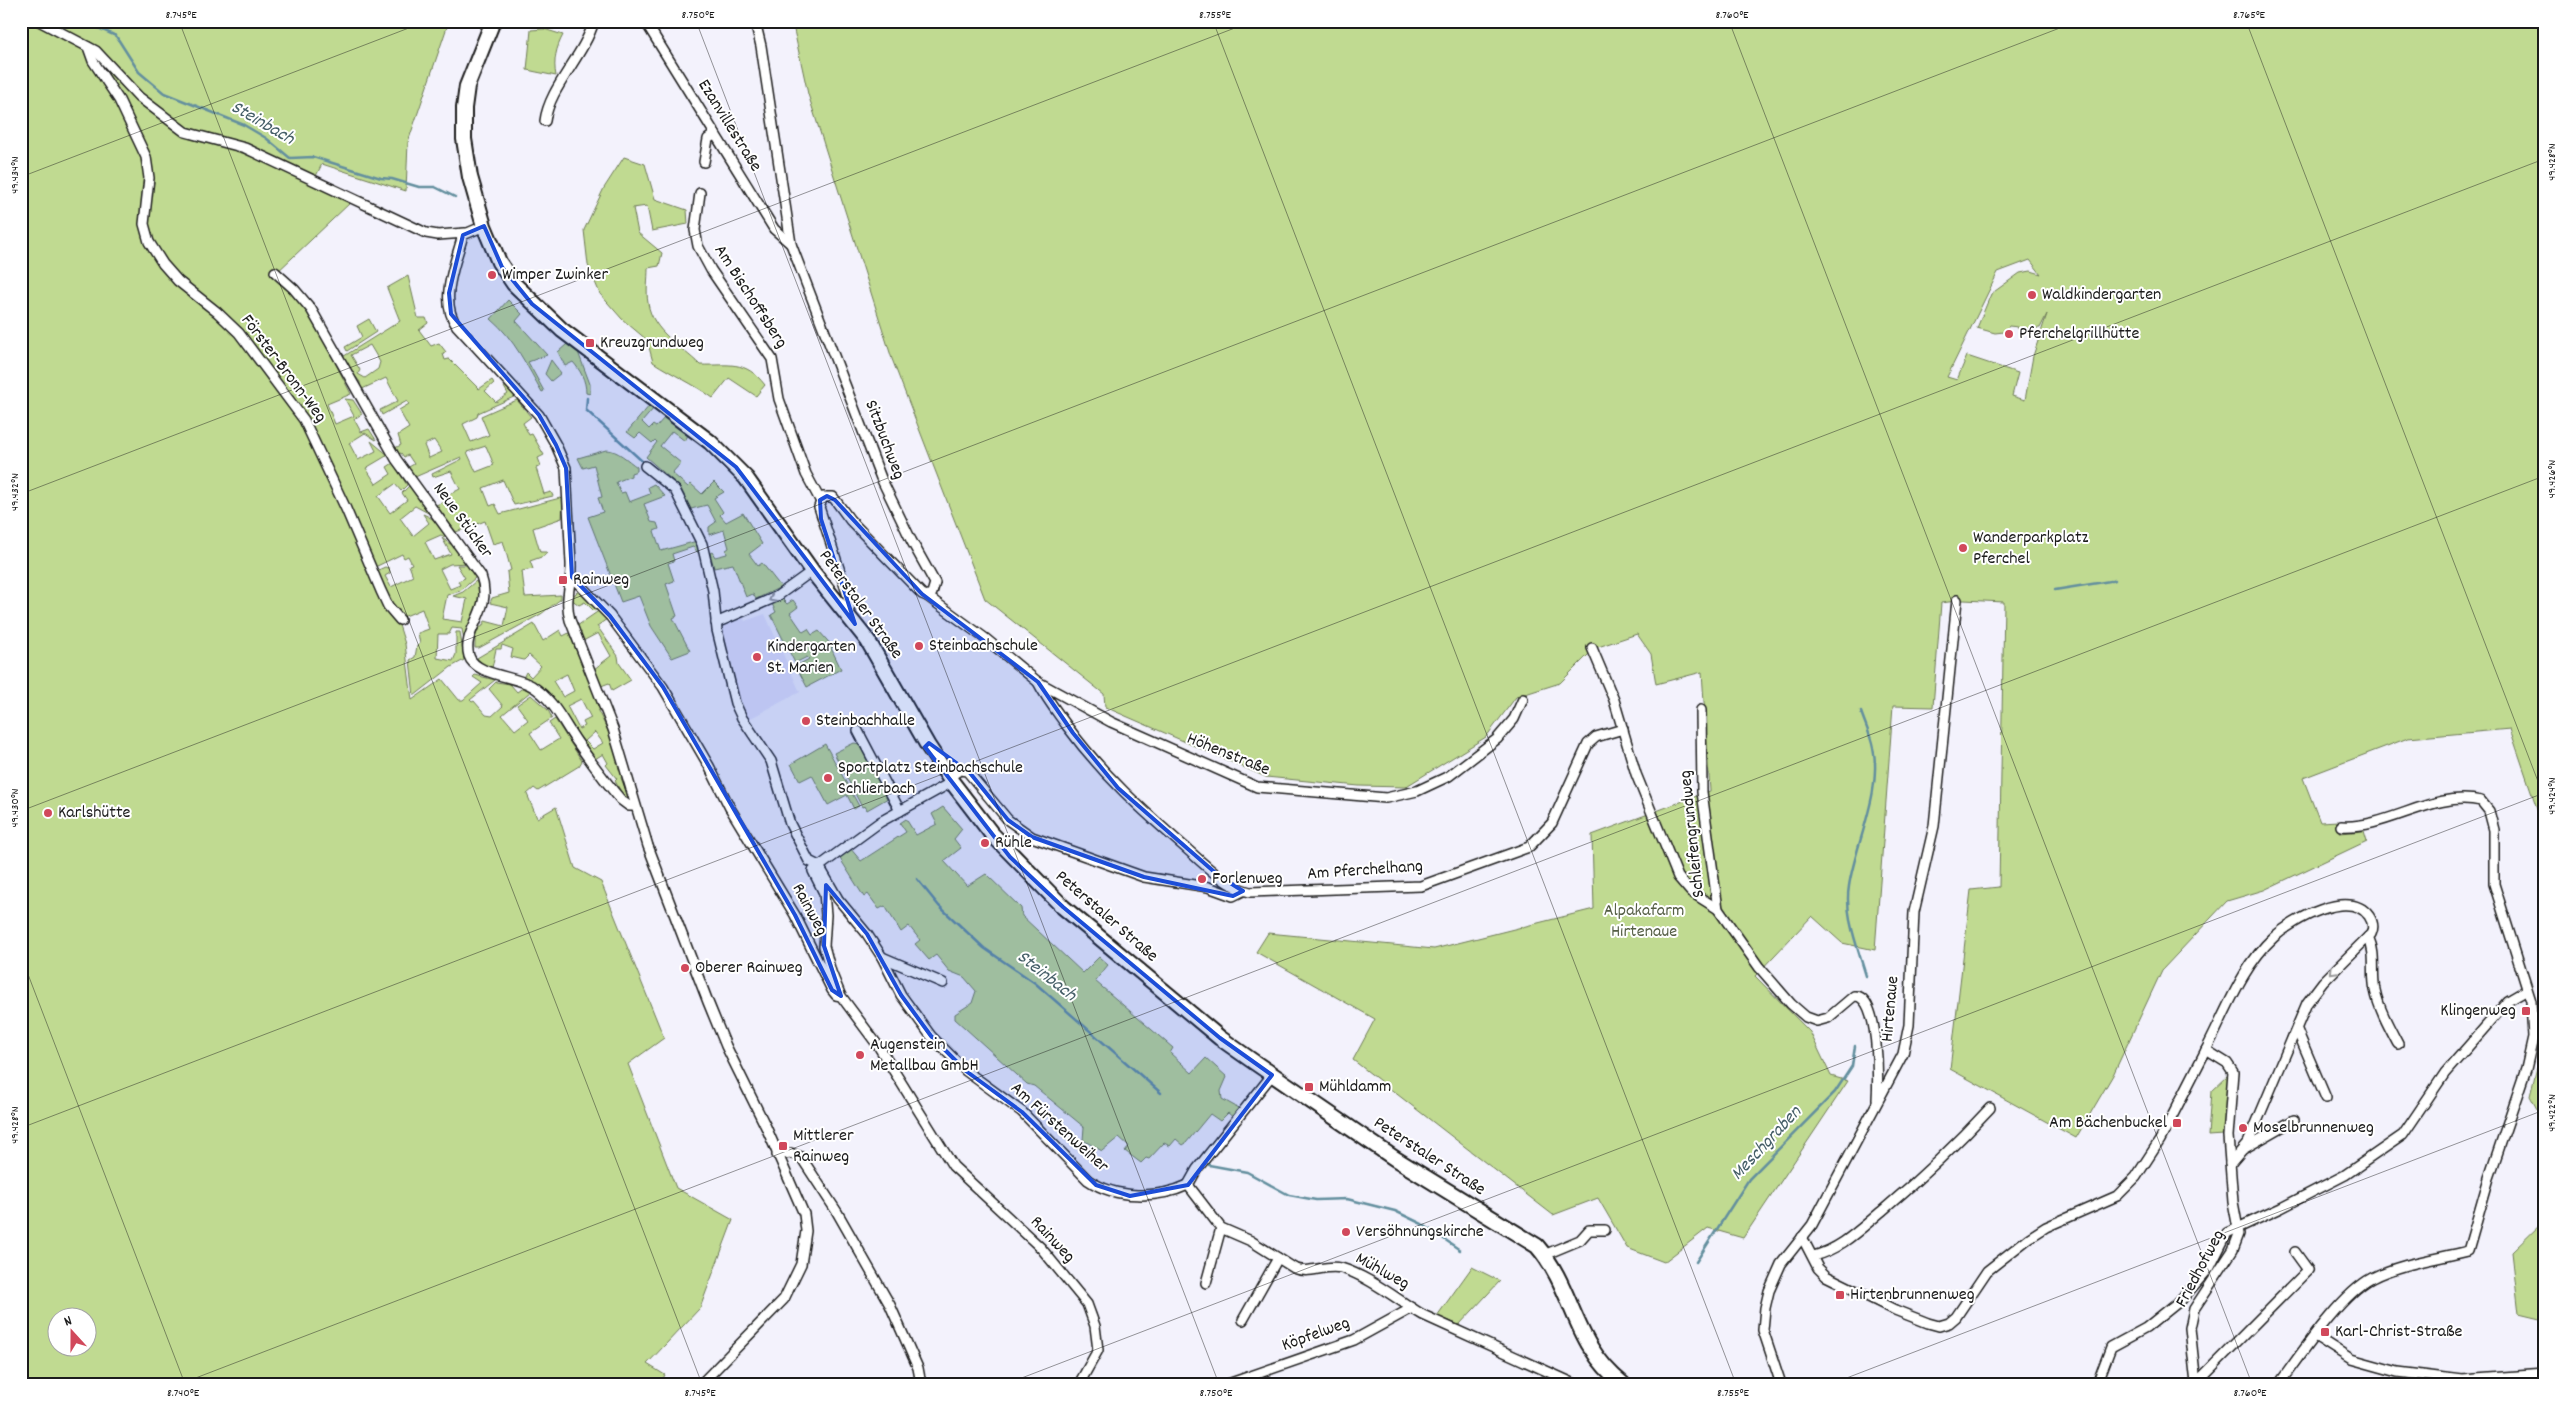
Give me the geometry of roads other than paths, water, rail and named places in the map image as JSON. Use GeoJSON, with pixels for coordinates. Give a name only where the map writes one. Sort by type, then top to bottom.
{"type":"FeatureCollection","features":[{"type":"Feature","properties":{"kind":"main road","name":"Peterstaler Straße"},"geometry":{"type":"LineString","coordinates":[[492,21],[470,75],[465,96],[463,120],[468,166],[484,226],[502,267],[520,291],[562,330],[723,454],[754,488],[812,571],[884,667],[928,746],[950,780],[991,833],[1063,907],[1212,1032],[1272,1075],[1451,1195],[1529,1240],[1544,1255],[1552,1267],[1587,1344],[1598,1360],[1622,1384]]}},
{"type":"Feature","properties":{"kind":"street"},"geometry":{"type":"LineString","coordinates":[[39,21],[88,47],[107,61],[152,109],[185,132],[245,148],[426,233],[438,235],[465,233],[484,226]]}},
{"type":"Feature","properties":{"kind":"street"},"geometry":{"type":"LineString","coordinates":[[545,121],[550,103],[585,46],[594,21]]}},
{"type":"Feature","properties":{"kind":"street","name":"Ezanvillestraße"},"geometry":{"type":"LineString","coordinates":[[645,21],[774,229],[791,244]]}},
{"type":"Feature","properties":{"kind":"street","name":"Sitzbuchweg"},"geometry":{"type":"LineString","coordinates":[[755,21],[761,46],[791,244],[881,478],[911,540],[934,580],[934,591],[927,596]]}},
{"type":"Feature","properties":{"kind":"street","name":"Förster-Bronn-Weg"},"geometry":{"type":"LineString","coordinates":[[88,47],[93,61],[118,100],[146,157],[149,178],[144,224],[149,242],[163,264],[178,281],[218,312],[239,333],[307,425],[388,606],[400,620]]}},
{"type":"Feature","properties":{"kind":"street"},"geometry":{"type":"LineString","coordinates":[[704,162],[708,139],[714,134]]}},
{"type":"Feature","properties":{"kind":"street","name":"Am Bischoffsberg"},"geometry":{"type":"LineString","coordinates":[[700,192],[695,230],[698,246],[711,270],[772,359],[778,398],[806,474],[820,500]]}},
{"type":"Feature","properties":{"kind":"street"},"geometry":{"type":"LineString","coordinates":[[465,233],[449,293],[450,314],[457,326],[538,415],[556,444],[566,468],[572,576],[568,593],[567,611],[613,729],[635,806],[656,868],[723,1039],[804,1214],[806,1231],[802,1264],[784,1299],[701,1384]]}},
{"type":"Feature","properties":{"kind":"street","name":"Neue Stücker"},"geometry":{"type":"LineString","coordinates":[[275,272],[311,309],[396,459],[481,576],[485,596],[481,612],[468,640],[468,649],[472,661],[483,670],[519,680],[542,694],[558,710],[581,748],[620,800],[629,806],[635,806]]}},
{"type":"Feature","properties":{"kind":"street","name":"Am Fürstenweiher"},"geometry":{"type":"LineString","coordinates":[[645,466],[675,490],[695,529],[706,557],[716,622],[738,710],[771,761],[790,824],[809,862],[819,866],[838,899],[882,957],[887,971],[913,1014],[948,1055],[981,1083],[1022,1112],[1088,1180],[1112,1192],[1130,1196],[1188,1185]]}},
{"type":"Feature","properties":{"kind":"street"},"geometry":{"type":"LineString","coordinates":[[846,614],[850,607],[849,599],[821,519],[820,500],[823,497],[833,497],[869,540],[916,588],[927,596]]}},
{"type":"Feature","properties":{"kind":"street"},"geometry":{"type":"LineString","coordinates":[[716,622],[776,597],[812,571]]}},
{"type":"Feature","properties":{"kind":"street","name":"Rainweg"},"geometry":{"type":"LineString","coordinates":[[572,576],[610,616],[660,682],[730,808],[789,905],[832,990],[836,995],[841,996],[879,1047],[953,1166],[1042,1248],[1087,1304],[1095,1326],[1098,1350],[1079,1384]]}},
{"type":"Feature","properties":{"kind":"street","name":"Höhenstraße"},"geometry":{"type":"LineString","coordinates":[[927,596],[986,639],[1038,682],[1111,722],[1252,785],[1275,790],[1386,798],[1404,795],[1427,787],[1462,767],[1503,732],[1514,719],[1523,699]]}},
{"type":"Feature","properties":{"kind":"street","name":"Hirtenaue"},"geometry":{"type":"LineString","coordinates":[[1781,1384],[1766,1342],[1763,1320],[1769,1291],[1781,1264],[1812,1225],[1904,1054],[1909,1024],[1914,912],[1934,826],[1957,600]]}},
{"type":"Feature","properties":{"kind":"street"},"geometry":{"type":"LineString","coordinates":[[1592,648],[1614,700],[1636,774],[1678,877],[1690,892],[1718,909]]}},
{"type":"Feature","properties":{"kind":"street","name":"Am Pferchelhang"},"geometry":{"type":"LineString","coordinates":[[1038,682],[1044,694],[1072,733],[1118,788],[1219,876],[1243,891],[1258,893],[1421,886],[1529,847],[1552,823],[1588,744],[1596,738],[1623,730]]}},
{"type":"Feature","properties":{"kind":"street","name":"Schleifengrundweg"},"geometry":{"type":"LineString","coordinates":[[1700,710],[1702,792],[1718,909],[1759,966],[1791,1004],[1806,1017],[1817,1021],[1823,1020],[1854,996],[1860,996],[1866,1001],[1873,1021],[1878,1086],[1877,1103]]}},
{"type":"Feature","properties":{"kind":"street"},"geometry":{"type":"LineString","coordinates":[[858,731],[900,811]]}},
{"type":"Feature","properties":{"kind":"street"},"geometry":{"type":"LineString","coordinates":[[841,996],[831,972],[824,946],[825,900],[823,890],[813,871],[874,826],[950,780],[960,770],[967,771],[1008,820],[1040,840],[1144,877],[1208,887],[1234,896],[1243,891]]}},
{"type":"Feature","properties":{"kind":"street"},"geometry":{"type":"LineString","coordinates":[[2279,1384],[2315,1336],[2348,1298],[2374,1277],[2468,1251],[2489,1178],[2526,1069],[2533,1038],[2531,1001],[2499,905],[2494,884],[2494,830],[2489,811],[2481,801],[2450,800],[2361,826],[2341,826]]}},
{"type":"Feature","properties":{"kind":"street"},"geometry":{"type":"LineString","coordinates":[[1802,1237],[1822,1273],[1847,1288],[1934,1325],[1942,1326],[1949,1323],[1956,1317],[1987,1271],[2029,1238],[2046,1228],[2117,1196],[2136,1177],[2160,1140],[2252,962],[2266,944],[2288,926],[2334,906],[2352,905],[2365,912],[2371,920],[2373,928],[2368,937],[2322,982],[2308,1002],[2247,1143],[2230,1164]]}},
{"type":"Feature","properties":{"kind":"street"},"geometry":{"type":"LineString","coordinates":[[2368,937],[2373,947],[2374,990],[2383,1016],[2398,1044]]}},
{"type":"Feature","properties":{"kind":"street"},"geometry":{"type":"LineString","coordinates":[[882,957],[943,983]]}},
{"type":"Feature","properties":{"kind":"street"},"geometry":{"type":"LineString","coordinates":[[2098,1384],[2111,1347],[2146,1328],[2182,1299],[2210,1267],[2227,1233],[2345,1175],[2403,1135],[2445,1073],[2508,1001],[2527,990]]}},
{"type":"Feature","properties":{"kind":"street"},"geometry":{"type":"LineString","coordinates":[[2297,1030],[2326,1098]]}},
{"type":"Feature","properties":{"kind":"street"},"geometry":{"type":"LineString","coordinates":[[2206,1050],[2227,1063],[2233,1072],[2228,1136],[2233,1202],[2239,1228]]}},
{"type":"Feature","properties":{"kind":"street"},"geometry":{"type":"LineString","coordinates":[[1188,1185],[1197,1169],[1272,1075]]}},
{"type":"Feature","properties":{"kind":"street"},"geometry":{"type":"LineString","coordinates":[[1812,1256],[1833,1250],[1856,1233],[1928,1172],[1990,1108]]}},
{"type":"Feature","properties":{"kind":"street"},"geometry":{"type":"LineString","coordinates":[[2247,1143],[2294,1120]]}},
{"type":"Feature","properties":{"kind":"street"},"geometry":{"type":"LineString","coordinates":[[777,1155],[790,1153],[801,1157],[837,1212],[890,1305],[915,1361],[921,1384]]}},
{"type":"Feature","properties":{"kind":"street","name":"Mühlweg"},"geometry":{"type":"LineString","coordinates":[[1188,1185],[1221,1228],[1251,1241],[1278,1258],[1302,1270],[1331,1267],[1344,1269],[1412,1308],[1575,1384]]}},
{"type":"Feature","properties":{"kind":"street"},"geometry":{"type":"LineString","coordinates":[[1206,1283],[1221,1228]]}},
{"type":"Feature","properties":{"kind":"street","name":"Friedhofweg"},"geometry":{"type":"LineString","coordinates":[[2196,1383],[2190,1328],[2194,1309],[2233,1250],[2239,1228]]}},
{"type":"Feature","properties":{"kind":"street"},"geometry":{"type":"LineString","coordinates":[[1544,1255],[1580,1240],[1589,1230],[1605,1230]]}},
{"type":"Feature","properties":{"kind":"street"},"geometry":{"type":"LineString","coordinates":[[2196,1383],[2308,1270],[2295,1252]]}},
{"type":"Feature","properties":{"kind":"street"},"geometry":{"type":"LineString","coordinates":[[1244,1320],[1278,1258]]}},
{"type":"Feature","properties":{"kind":"street","name":"Köpfelweg"},"geometry":{"type":"LineString","coordinates":[[1228,1384],[1354,1340],[1412,1308]]}},
{"type":"Feature","properties":{"kind":"street"},"geometry":{"type":"LineString","coordinates":[[2315,1336],[2346,1357],[2368,1365],[2398,1372],[2462,1380],[2544,1374]]}},
{"type":"Feature","properties":{"kind":"waterway","name":"Steinbach"},"geometry":{"type":"LineString","coordinates":[[83,21],[116,36],[139,72],[164,93],[244,125],[266,138],[290,158],[313,157],[381,178],[392,179],[419,187],[435,187],[455,197]]}},
{"type":"Feature","properties":{"kind":"waterway","name":"Steinbach"},"geometry":{"type":"LineString","coordinates":[[587,398],[586,410],[642,461]]}},
{"type":"Feature","properties":{"kind":"waterway"},"geometry":{"type":"LineString","coordinates":[[2055,590],[2110,581]]}},
{"type":"Feature","properties":{"kind":"waterway","name":"Meschgraben"},"geometry":{"type":"LineString","coordinates":[[1861,712],[1873,748],[1875,764],[1874,782],[1867,817],[1852,870],[1848,909],[1866,976]]}},
{"type":"Feature","properties":{"kind":"waterway","name":"Steinbach"},"geometry":{"type":"LineString","coordinates":[[917,879],[939,906],[984,948],[1035,983],[1161,1093]]}},
{"type":"Feature","properties":{"kind":"waterway","name":"Meschgraben"},"geometry":{"type":"LineString","coordinates":[[1696,1262],[1749,1179],[1835,1092],[1852,1066],[1855,1046]]}},
{"type":"Feature","properties":{"kind":"waterway","name":"Steinbach"},"geometry":{"type":"LineString","coordinates":[[1209,1165],[1247,1172],[1289,1195],[1316,1200],[1347,1199],[1395,1211],[1422,1224],[1460,1250]]}},
{"type":"Feature","properties":{"kind":"place","name":"Wimper Zwinker"},"geometry":{"type":"Point","coordinates":[492,275]}},
{"type":"Feature","properties":{"kind":"place","name":"Waldkindergarten"},"geometry":{"type":"Point","coordinates":[2032,295]}},
{"type":"Feature","properties":{"kind":"place","name":"Pferchelgrillhütte"},"geometry":{"type":"Point","coordinates":[2009,334]}},
{"type":"Feature","properties":{"kind":"place","name":"Kreuzgrundweg"},"geometry":{"type":"Point","coordinates":[590,343]}},
{"type":"Feature","properties":{"kind":"place","name":"Wanderparkplatz Pferchel"},"geometry":{"type":"Point","coordinates":[1963,548]}},
{"type":"Feature","properties":{"kind":"place","name":"Rainweg"},"geometry":{"type":"Point","coordinates":[563,580]}},
{"type":"Feature","properties":{"kind":"place","name":"Steinbachschule"},"geometry":{"type":"Point","coordinates":[919,646]}},
{"type":"Feature","properties":{"kind":"place","name":"Kindergarten St. Marien"},"geometry":{"type":"Point","coordinates":[757,657]}},
{"type":"Feature","properties":{"kind":"place","name":"Steinbachhalle"},"geometry":{"type":"Point","coordinates":[806,721]}},
{"type":"Feature","properties":{"kind":"place","name":"Sportplatz Steinbachschule Schlierbach"},"geometry":{"type":"Point","coordinates":[828,778]}},
{"type":"Feature","properties":{"kind":"place","name":"Karlshütte"},"geometry":{"type":"Point","coordinates":[48,813]}},
{"type":"Feature","properties":{"kind":"place","name":"Rühle"},"geometry":{"type":"Point","coordinates":[985,843]}},
{"type":"Feature","properties":{"kind":"place","name":"Forlenweg"},"geometry":{"type":"Point","coordinates":[1202,879]}},
{"type":"Feature","properties":{"kind":"place","name":"Oberer Rainweg"},"geometry":{"type":"Point","coordinates":[685,968]}},
{"type":"Feature","properties":{"kind":"place","name":"Klingenweg"},"geometry":{"type":"Point","coordinates":[2526,1011]}},
{"type":"Feature","properties":{"kind":"place","name":"Augenstein Metallbau GmbH"},"geometry":{"type":"Point","coordinates":[860,1055]}},
{"type":"Feature","properties":{"kind":"place","name":"Mühldamm"},"geometry":{"type":"Point","coordinates":[1309,1087]}},
{"type":"Feature","properties":{"kind":"place","name":"Am Bächenbuckel"},"geometry":{"type":"Point","coordinates":[2177,1123]}},
{"type":"Feature","properties":{"kind":"place","name":"Moselbrunnenweg"},"geometry":{"type":"Point","coordinates":[2243,1128]}},
{"type":"Feature","properties":{"kind":"place","name":"Mittlerer Rainweg"},"geometry":{"type":"Point","coordinates":[783,1146]}},
{"type":"Feature","properties":{"kind":"place","name":"Versöhnungskirche"},"geometry":{"type":"Point","coordinates":[1346,1232]}},
{"type":"Feature","properties":{"kind":"place","name":"Hirtenbrunnenweg"},"geometry":{"type":"Point","coordinates":[1840,1295]}},
{"type":"Feature","properties":{"kind":"place","name":"Karl-Christ-Straße"},"geometry":{"type":"Point","coordinates":[2325,1332]}},
{"type":"Feature","properties":{"kind":"park label","name":"Alpakafarm Hirtenaue"},"geometry":{"type":"Point","coordinates":[1644,921]}}]}
